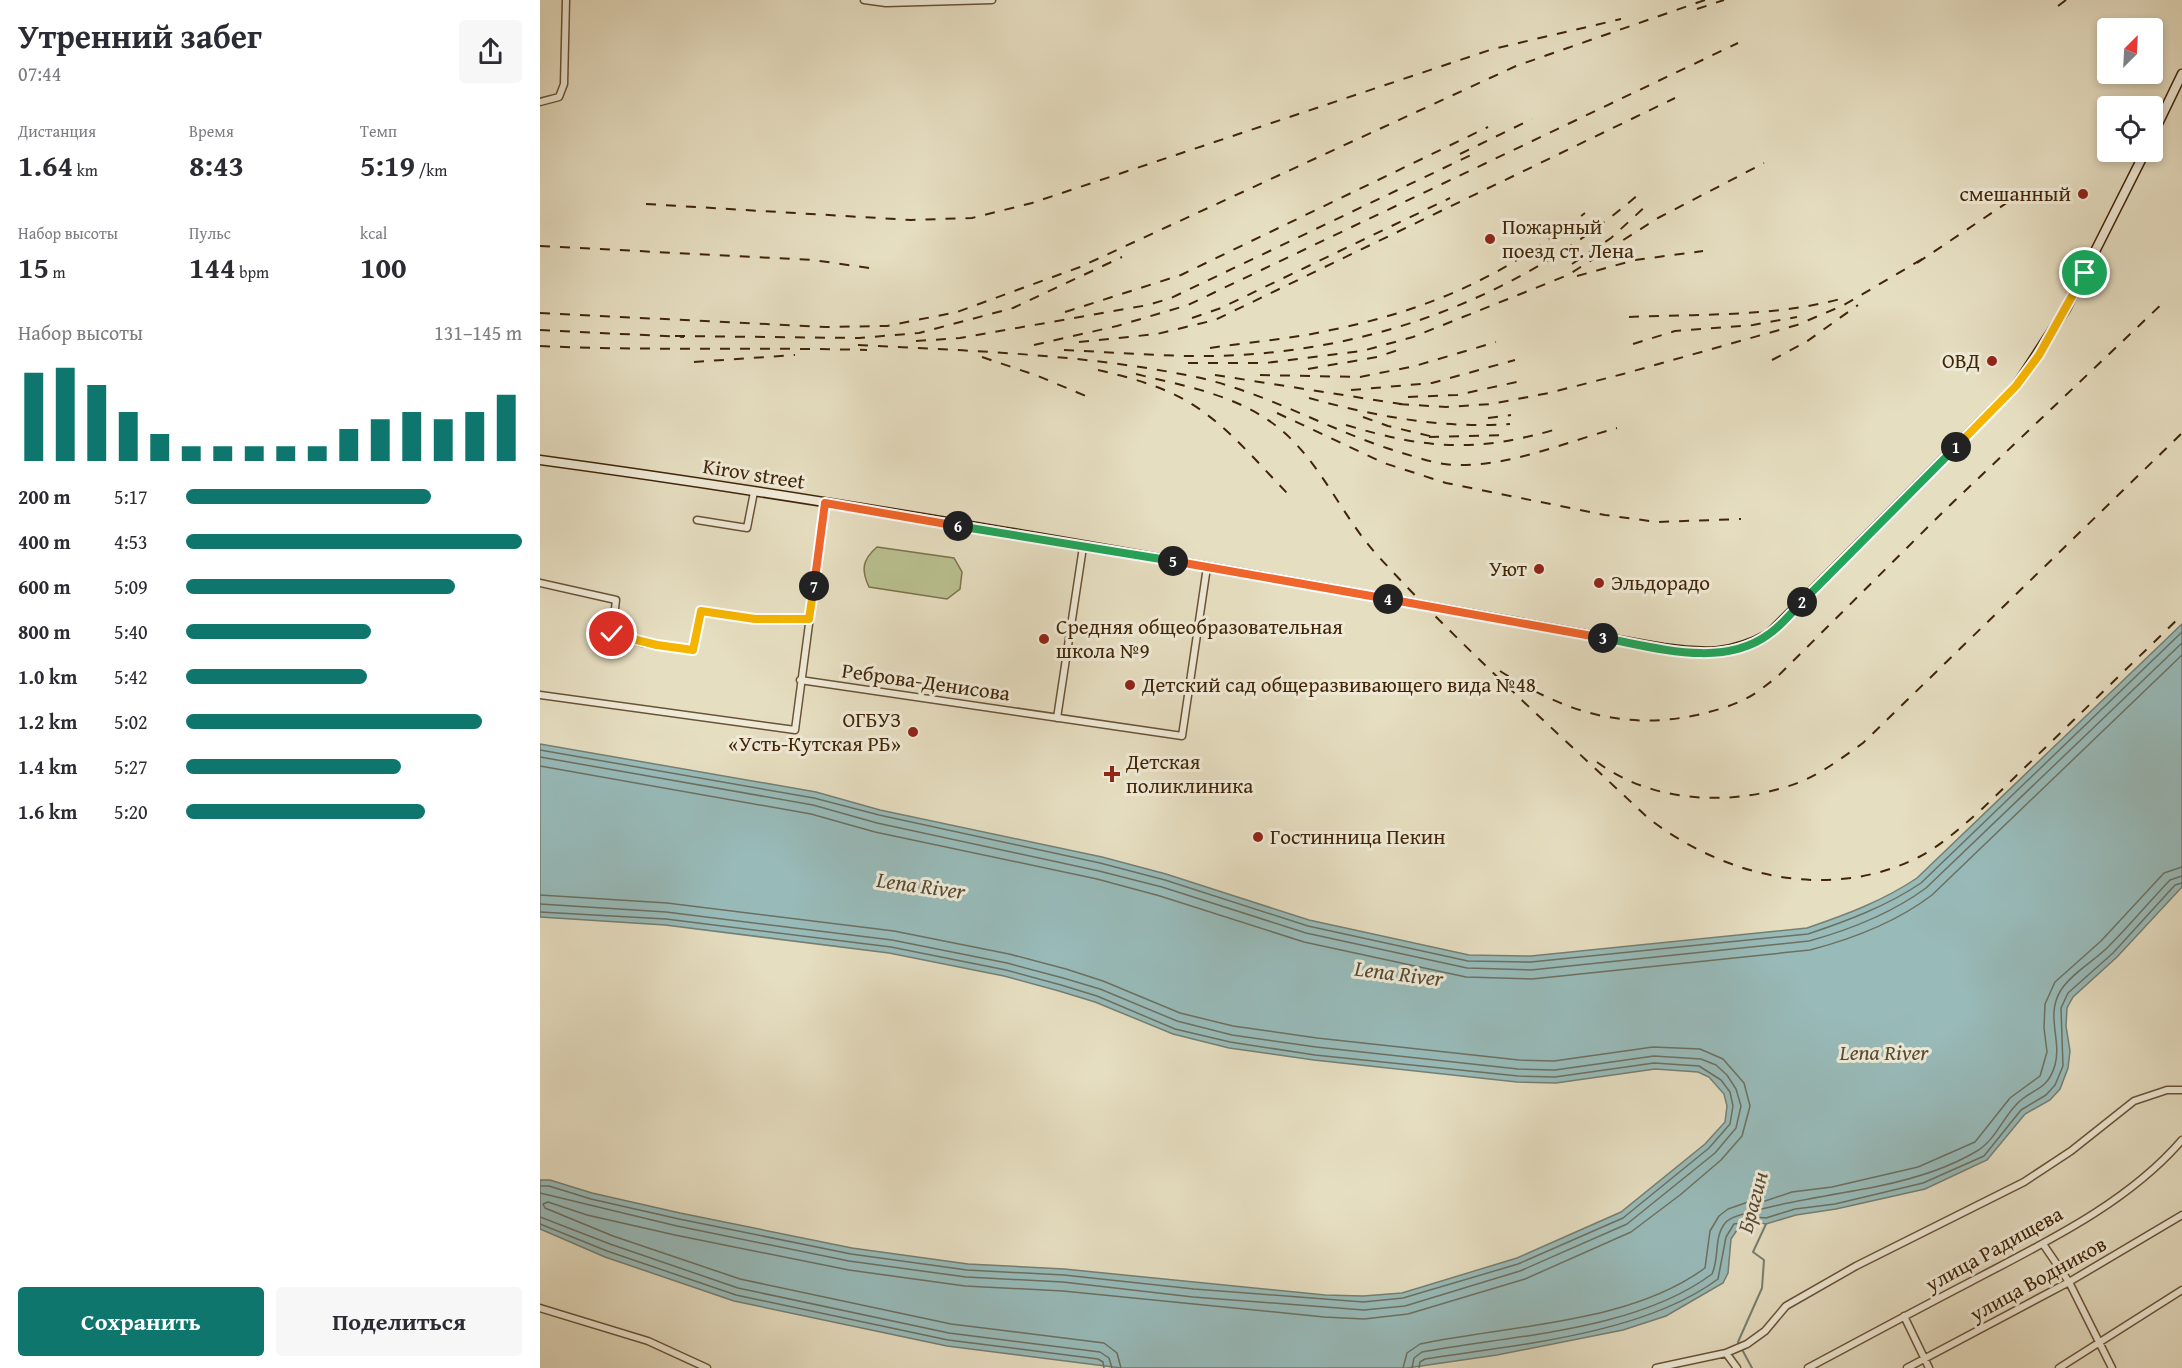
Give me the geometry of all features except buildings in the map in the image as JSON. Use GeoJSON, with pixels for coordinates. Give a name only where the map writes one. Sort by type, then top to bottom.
{"type":"FeatureCollection","features":[{"type":"Feature","properties":{"kind":"main road"},"geometry":{"type":"LineString","coordinates":[[2163,113],[2182,74]]}},
{"type":"Feature","properties":{"kind":"main road","name":"Kirov street"},"geometry":{"type":"LineString","coordinates":[[540,460],[825,503],[1207,567],[1663,648],[1704,654],[1727,651],[1752,643],[1769,634],[2016,386],[2066,309],[2140,162]]}},
{"type":"Feature","properties":{"kind":"street"},"geometry":{"type":"LineString","coordinates":[[540,102],[560,97],[564,84],[566,0]]}},
{"type":"Feature","properties":{"kind":"street"},"geometry":{"type":"LineString","coordinates":[[864,0],[897,3],[992,0]]}},
{"type":"Feature","properties":{"kind":"street"},"geometry":{"type":"LineString","coordinates":[[697,520],[747,528],[754,492]]}},
{"type":"Feature","properties":{"kind":"street"},"geometry":{"type":"LineString","coordinates":[[540,695],[795,730],[825,503]]}},
{"type":"Feature","properties":{"kind":"street"},"geometry":{"type":"LineString","coordinates":[[1057,718],[1083,547]]}},
{"type":"Feature","properties":{"kind":"street","name":"Реброва-Денисова"},"geometry":{"type":"LineString","coordinates":[[800,680],[1182,736],[1207,567]]}},
{"type":"Feature","properties":{"kind":"street"},"geometry":{"type":"LineString","coordinates":[[540,583],[616,600],[612,634],[642,643],[693,650],[701,611],[755,619],[809,619]]}},
{"type":"Feature","properties":{"kind":"street"},"geometry":{"type":"LineString","coordinates":[[1656,1368],[1729,1351],[1747,1344],[1765,1331],[1786,1305],[1866,1261],[2024,1182],[2071,1151],[2134,1101],[2167,1090],[2182,1090]]}},
{"type":"Feature","properties":{"kind":"street","name":"улица Радищева"},"geometry":{"type":"LineString","coordinates":[[1808,1368],[2043,1244],[2121,1195],[2167,1158],[2182,1140]]}},
{"type":"Feature","properties":{"kind":"street","name":"улица Водников"},"geometry":{"type":"LineString","coordinates":[[1908,1368],[2069,1282],[2182,1215]]}},
{"type":"Feature","properties":{"kind":"street"},"geometry":{"type":"LineString","coordinates":[[2043,1244],[2069,1282],[2112,1368]]}},
{"type":"Feature","properties":{"kind":"street"},"geometry":{"type":"LineString","coordinates":[[2059,1368],[2182,1290]]}},
{"type":"Feature","properties":{"kind":"street"},"geometry":{"type":"LineString","coordinates":[[540,1308],[648,1341],[707,1368]]}},
{"type":"Feature","properties":{"kind":"street"},"geometry":{"type":"LineString","coordinates":[[1904,1316],[1929,1368]]}},
{"type":"Feature","properties":{"kind":"street"},"geometry":{"type":"LineString","coordinates":[[1729,1351],[1737,1368]]}},
{"type":"Feature","properties":{"kind":"green space"},"geometry":{"type":"Polygon","coordinates":[[[877,547],[954,558],[962,572],[960,589],[947,599],[869,587],[864,565],[868,556],[877,547]]]}},
{"type":"Feature","properties":{"kind":"water","name":"Lena River"},"geometry":{"type":"Polygon","coordinates":[[[2182,624],[2182,887],[2117,957],[2073,997],[2067,1008],[2066,1026],[2070,1051],[2068,1068],[2060,1089],[2050,1100],[2025,1114],[1987,1160],[1925,1189],[1836,1209],[1796,1215],[1766,1224],[1756,1222],[1754,1227],[1737,1230],[1731,1239],[1728,1273],[1723,1283],[1666,1316],[1623,1330],[1497,1355],[1407,1368],[1121,1368],[947,1346],[734,1301],[605,1257],[540,1229],[540,1180],[550,1180],[592,1193],[680,1213],[852,1248],[968,1264],[1064,1269],[1325,1295],[1363,1296],[1402,1293],[1517,1258],[1621,1212],[1705,1144],[1725,1122],[1727,1106],[1724,1094],[1709,1077],[1698,1072],[1655,1069],[1556,1083],[1517,1082],[1314,1060],[1229,1048],[1173,1034],[1095,1002],[1059,991],[1004,976],[889,953],[665,925],[540,917],[540,744],[816,792],[880,810],[1102,857],[1166,874],[1309,920],[1469,955],[1531,956],[1807,928],[1850,913],[1891,894],[1917,878],[2182,624]]]}},
{"type":"Feature","properties":{"kind":"waterway","name":"Брагин"},"geometry":{"type":"LineString","coordinates":[[1752,1368],[1738,1342],[1762,1288],[1764,1260],[1753,1252],[1766,1224]]}},
{"type":"Feature","properties":{"kind":"railway"},"geometry":{"type":"LineString","coordinates":[[540,313],[826,327],[887,326],[957,312],[1080,267],[1516,66],[1705,0]]}},
{"type":"Feature","properties":{"kind":"railway"},"geometry":{"type":"LineString","coordinates":[[1697,9],[1724,0]]}},
{"type":"Feature","properties":{"kind":"railway"},"geometry":{"type":"LineString","coordinates":[[2058,6],[2066,0]]}},
{"type":"Feature","properties":{"kind":"railway"},"geometry":{"type":"LineString","coordinates":[[646,204],[911,220],[972,218],[1032,203],[1493,49],[1621,19]]}},
{"type":"Feature","properties":{"kind":"railway"},"geometry":{"type":"LineString","coordinates":[[1034,345],[1117,326],[1188,305],[1738,43]]}},
{"type":"Feature","properties":{"kind":"railway"},"geometry":{"type":"LineString","coordinates":[[1079,342],[1157,334],[1215,320],[1675,98]]}},
{"type":"Feature","properties":{"kind":"railway"},"geometry":{"type":"LineString","coordinates":[[1460,154],[1532,119]]}},
{"type":"Feature","properties":{"kind":"railway"},"geometry":{"type":"LineString","coordinates":[[1065,312],[1181,275],[1488,127]]}},
{"type":"Feature","properties":{"kind":"railway"},"geometry":{"type":"LineString","coordinates":[[916,341],[960,338],[1148,305],[1171,298],[1471,155]]}},
{"type":"Feature","properties":{"kind":"railway"},"geometry":{"type":"LineString","coordinates":[[1188,363],[1265,363],[1362,351],[1413,337],[1568,275],[1658,218],[1764,163]]}},
{"type":"Feature","properties":{"kind":"railway"},"geometry":{"type":"LineString","coordinates":[[1064,350],[1187,356],[1249,354],[1310,347],[1370,335],[1428,317],[1485,294],[1539,266],[1590,232],[1639,194]]}},
{"type":"Feature","properties":{"kind":"railway"},"geometry":{"type":"LineString","coordinates":[[1192,318],[1221,308],[1450,198]]}},
{"type":"Feature","properties":{"kind":"railway"},"geometry":{"type":"LineString","coordinates":[[1917,263],[2014,198]]}},
{"type":"Feature","properties":{"kind":"railway"},"geometry":{"type":"LineString","coordinates":[[1572,264],[1611,238],[1647,205]]}},
{"type":"Feature","properties":{"kind":"railway"},"geometry":{"type":"LineString","coordinates":[[1210,348],[1331,330],[1367,322],[1434,301],[1526,255],[1585,213]]}},
{"type":"Feature","properties":{"kind":"railway"},"geometry":{"type":"LineString","coordinates":[[540,246],[813,260],[876,269]]}},
{"type":"Feature","properties":{"kind":"railway"},"geometry":{"type":"LineString","coordinates":[[1577,276],[1635,260],[1703,251]]}},
{"type":"Feature","properties":{"kind":"railway"},"geometry":{"type":"LineString","coordinates":[[675,336],[859,338],[919,333],[1013,308],[1122,257]]}},
{"type":"Feature","properties":{"kind":"railway"},"geometry":{"type":"LineString","coordinates":[[1399,404],[1446,407],[1491,404],[1549,393],[1623,374],[1797,325],[1844,305],[1924,258]]}},
{"type":"Feature","properties":{"kind":"railway"},"geometry":{"type":"LineString","coordinates":[[1629,317],[1765,312],[1844,298]]}},
{"type":"Feature","properties":{"kind":"railway"},"geometry":{"type":"LineString","coordinates":[[1500,671],[1523,685],[1570,707],[1618,719],[1670,719],[1697,715],[1727,707],[1749,697],[1776,678],[1946,509],[2166,300]]}},
{"type":"Feature","properties":{"kind":"railway"},"geometry":{"type":"LineString","coordinates":[[1772,360],[1806,342],[1858,305]]}},
{"type":"Feature","properties":{"kind":"railway"},"geometry":{"type":"LineString","coordinates":[[1633,344],[1675,331],[1753,325],[1797,317]]}},
{"type":"Feature","properties":{"kind":"railway"},"geometry":{"type":"LineString","coordinates":[[540,330],[684,337]]}},
{"type":"Feature","properties":{"kind":"railway"},"geometry":{"type":"LineString","coordinates":[[1260,375],[1360,377],[1415,366],[1496,342]]}},
{"type":"Feature","properties":{"kind":"railway"},"geometry":{"type":"LineString","coordinates":[[858,345],[1070,358],[1196,377],[1272,401],[1346,433],[1396,451],[1450,465],[1498,462],[1617,428]]}},
{"type":"Feature","properties":{"kind":"railway"},"geometry":{"type":"LineString","coordinates":[[540,346],[867,350]]}},
{"type":"Feature","properties":{"kind":"railway"},"geometry":{"type":"LineString","coordinates":[[1308,369],[1377,357],[1404,348]]}},
{"type":"Feature","properties":{"kind":"railway"},"geometry":{"type":"LineString","coordinates":[[694,362],[795,355]]}},
{"type":"Feature","properties":{"kind":"railway"},"geometry":{"type":"LineString","coordinates":[[982,357],[1038,376],[1093,399]]}},
{"type":"Feature","properties":{"kind":"railway"},"geometry":{"type":"LineString","coordinates":[[1351,390],[1432,383],[1515,360]]}},
{"type":"Feature","properties":{"kind":"railway"},"geometry":{"type":"LineString","coordinates":[[1098,370],[1154,386],[1199,409],[1239,443],[1287,493]]}},
{"type":"Feature","properties":{"kind":"railway"},"geometry":{"type":"LineString","coordinates":[[1136,374],[1226,398],[1259,414],[1275,425],[1305,454],[1378,556],[1511,690],[1648,818],[1678,838],[1710,855],[1744,868],[1779,876],[1814,880],[1850,878],[1885,871],[1919,857],[1936,847],[1981,810],[2182,615]]}},
{"type":"Feature","properties":{"kind":"railway"},"geometry":{"type":"LineString","coordinates":[[1215,375],[1407,405]]}},
{"type":"Feature","properties":{"kind":"railway"},"geometry":{"type":"LineString","coordinates":[[1408,397],[1457,395],[1521,381]]}},
{"type":"Feature","properties":{"kind":"railway"},"geometry":{"type":"LineString","coordinates":[[1309,398],[1408,420],[1459,425],[1510,424]]}},
{"type":"Feature","properties":{"kind":"railway"},"geometry":{"type":"LineString","coordinates":[[1277,413],[1384,463],[1446,483],[1605,515],[1657,522],[1741,519]]}},
{"type":"Feature","properties":{"kind":"railway"},"geometry":{"type":"LineString","coordinates":[[1488,418],[1511,415]]}},
{"type":"Feature","properties":{"kind":"railway"},"geometry":{"type":"LineString","coordinates":[[1363,417],[1388,426],[1434,437]]}},
{"type":"Feature","properties":{"kind":"railway"},"geometry":{"type":"LineString","coordinates":[[1346,425],[1401,439],[1451,445],[1501,442],[1557,429]]}},
{"type":"Feature","properties":{"kind":"railway"},"geometry":{"type":"LineString","coordinates":[[1597,762],[1619,776],[1643,786],[1696,797],[1722,798],[1749,795],[1775,790],[1817,774],[1863,743],[2182,433]]}},
{"type":"Feature","properties":{"kind":"railway"},"geometry":{"type":"LineString","coordinates":[[1429,437],[1507,435]]}},
{"type":"Feature","properties":{"kind":"place","name":"смешанный"},"geometry":{"type":"Point","coordinates":[2083,194]}},
{"type":"Feature","properties":{"kind":"place","name":"Пожарный поезд ст. Лена"},"geometry":{"type":"Point","coordinates":[1490,239]}},
{"type":"Feature","properties":{"kind":"place","name":"ОВД"},"geometry":{"type":"Point","coordinates":[1992,361]}},
{"type":"Feature","properties":{"kind":"place","name":"Уют"},"geometry":{"type":"Point","coordinates":[1539,569]}},
{"type":"Feature","properties":{"kind":"place","name":"Эльдорадо"},"geometry":{"type":"Point","coordinates":[1599,583]}},
{"type":"Feature","properties":{"kind":"place","name":"Средняя общеобразовательная школа №9"},"geometry":{"type":"Point","coordinates":[1044,639]}},
{"type":"Feature","properties":{"kind":"place","name":"Детский сад общеразвивающего вида №48"},"geometry":{"type":"Point","coordinates":[1130,685]}},
{"type":"Feature","properties":{"kind":"place","name":"ОГБУЗ «Усть-Кутская РБ»"},"geometry":{"type":"Point","coordinates":[913,732]}},
{"type":"Feature","properties":{"kind":"place","name":"Детская поликлиника"},"geometry":{"type":"Point","coordinates":[1112,774]}},
{"type":"Feature","properties":{"kind":"place","name":"Гостинница Пекин"},"geometry":{"type":"Point","coordinates":[1258,837]}},
{"type":"Feature","properties":{"kind":"route"},"geometry":{"type":"LineString","coordinates":[[612,634],[642,643],[693,650],[701,611],[755,619],[809,619],[825,503],[1207,567],[1663,648],[1704,654],[1727,651],[1752,643],[1769,634],[1982,423],[2016,386],[2039,355],[2085,273]]}}]}
